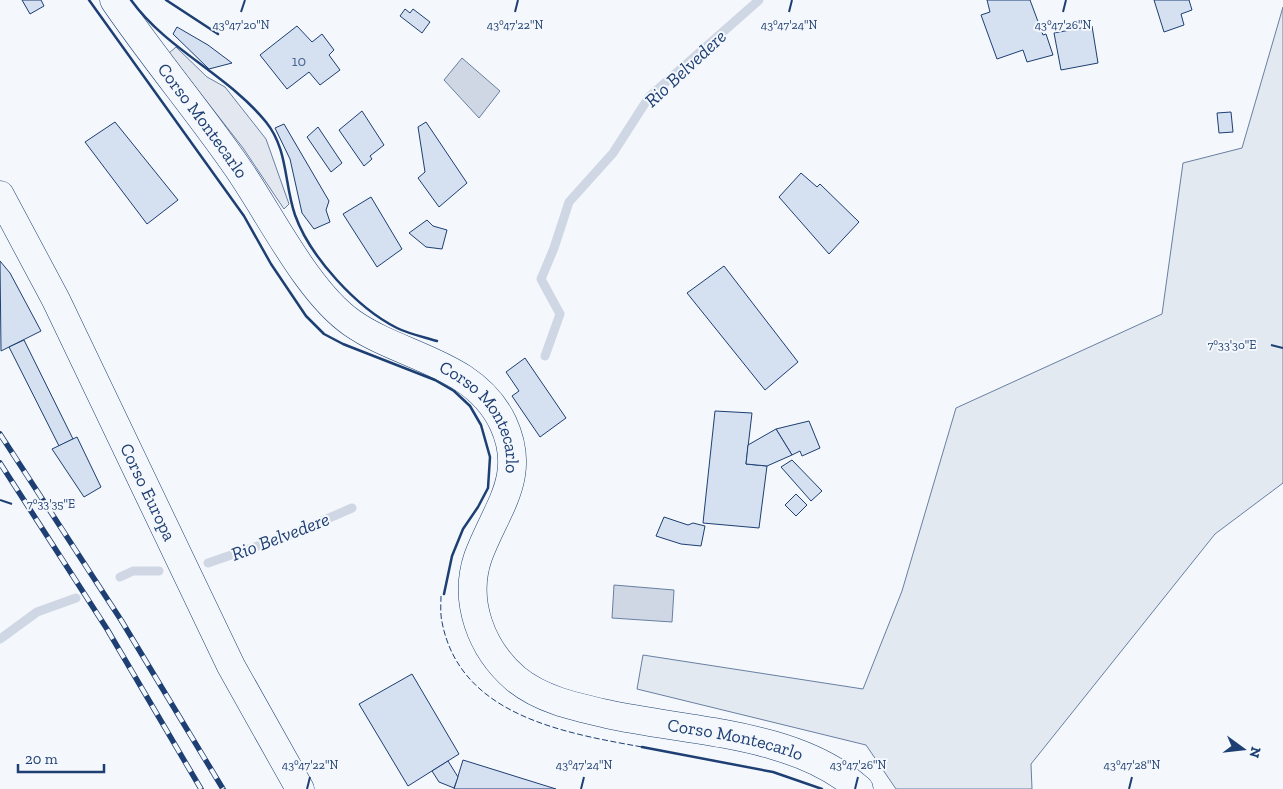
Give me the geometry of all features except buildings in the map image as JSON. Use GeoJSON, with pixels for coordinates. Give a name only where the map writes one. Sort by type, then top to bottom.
{"type":"FeatureCollection","features":[{"type":"Feature","properties":{"kind":"main road","name":"Corso Montecarlo"},"geometry":{"type":"LineString","coordinates":[[114,0],[237,166],[310,278],[329,302],[349,321],[368,333],[442,365],[469,382],[490,403],[501,420],[512,449],[511,478],[505,500],[479,556],[473,579],[473,593],[476,616],[484,640],[505,668],[529,688],[553,699],[633,720],[728,736],[794,752],[826,766],[859,789]]}},
{"type":"Feature","properties":{"kind":"main road","name":"Corso Europa"},"geometry":{"type":"LineString","coordinates":[[0,195],[56,300],[231,666],[300,789]]}},
{"type":"Feature","properties":{"kind":"shaded area"},"geometry":{"type":"Polygon","coordinates":[[[1283,7],[1283,483],[1215,534],[1031,764],[1032,789],[896,789],[866,745],[637,689],[643,655],[863,689],[902,591],[956,408],[1162,314],[1183,163],[1242,148],[1283,7]]]}},
{"type":"Feature","properties":{"kind":"shaded area"},"geometry":{"type":"Polygon","coordinates":[[[176,47],[207,77],[225,87],[266,139],[289,204],[284,209],[243,148],[169,53],[176,47]]]}},
{"type":"Feature","properties":{"kind":"shaded area"},"geometry":{"type":"Polygon","coordinates":[[[462,58],[500,91],[479,118],[444,80],[462,58]]]}},
{"type":"Feature","properties":{"kind":"shaded area"},"geometry":{"type":"Polygon","coordinates":[[[614,585],[674,590],[672,622],[612,618],[614,585]]]}},
{"type":"Feature","properties":{"kind":"waterway","name":"Rio Belvedere"},"geometry":{"type":"LineString","coordinates":[[545,356],[560,314],[541,279],[554,248],[569,202],[613,153],[649,97],[759,0]]}},
{"type":"Feature","properties":{"kind":"waterway","name":"Rio Belvedere"},"geometry":{"type":"LineString","coordinates":[[208,563],[290,535],[352,508]]}},
{"type":"Feature","properties":{"kind":"waterway","name":"Rio Belvedere"},"geometry":{"type":"LineString","coordinates":[[120,577],[133,571],[159,571]]}},
{"type":"Feature","properties":{"kind":"waterway","name":"Rio Belvedere"},"geometry":{"type":"LineString","coordinates":[[0,639],[37,612],[76,598]]}},
{"type":"Feature","properties":{"kind":"railway"},"geometry":{"type":"LineString","coordinates":[[0,434],[121,620],[223,789]]}},
{"type":"Feature","properties":{"kind":"railway"},"geometry":{"type":"LineString","coordinates":[[0,463],[107,629],[201,789]]}},
{"type":"Feature","properties":{"kind":"fence"},"geometry":{"type":"LineString","coordinates":[[441,596],[442,622],[453,654],[470,679],[493,699],[520,714],[550,726],[581,735],[642,747]]}},
{"type":"Feature","properties":{"kind":"wall"},"geometry":{"type":"LineString","coordinates":[[89,0],[244,216],[271,264],[306,316],[324,334],[343,344],[435,380],[454,391],[470,406],[481,425],[490,457],[488,488],[463,529],[452,556],[444,594]]}},
{"type":"Feature","properties":{"kind":"wall"},"geometry":{"type":"LineString","coordinates":[[131,0],[162,33],[234,90],[266,122],[273,132],[282,155],[291,203],[302,231],[323,264],[337,280],[351,295],[382,319],[397,328],[437,341]]}},
{"type":"Feature","properties":{"kind":"wall"},"geometry":{"type":"LineString","coordinates":[[166,0],[218,34]]}},
{"type":"Feature","properties":{"kind":"wall"},"geometry":{"type":"LineString","coordinates":[[642,747],[773,772],[822,789]]}}]}
